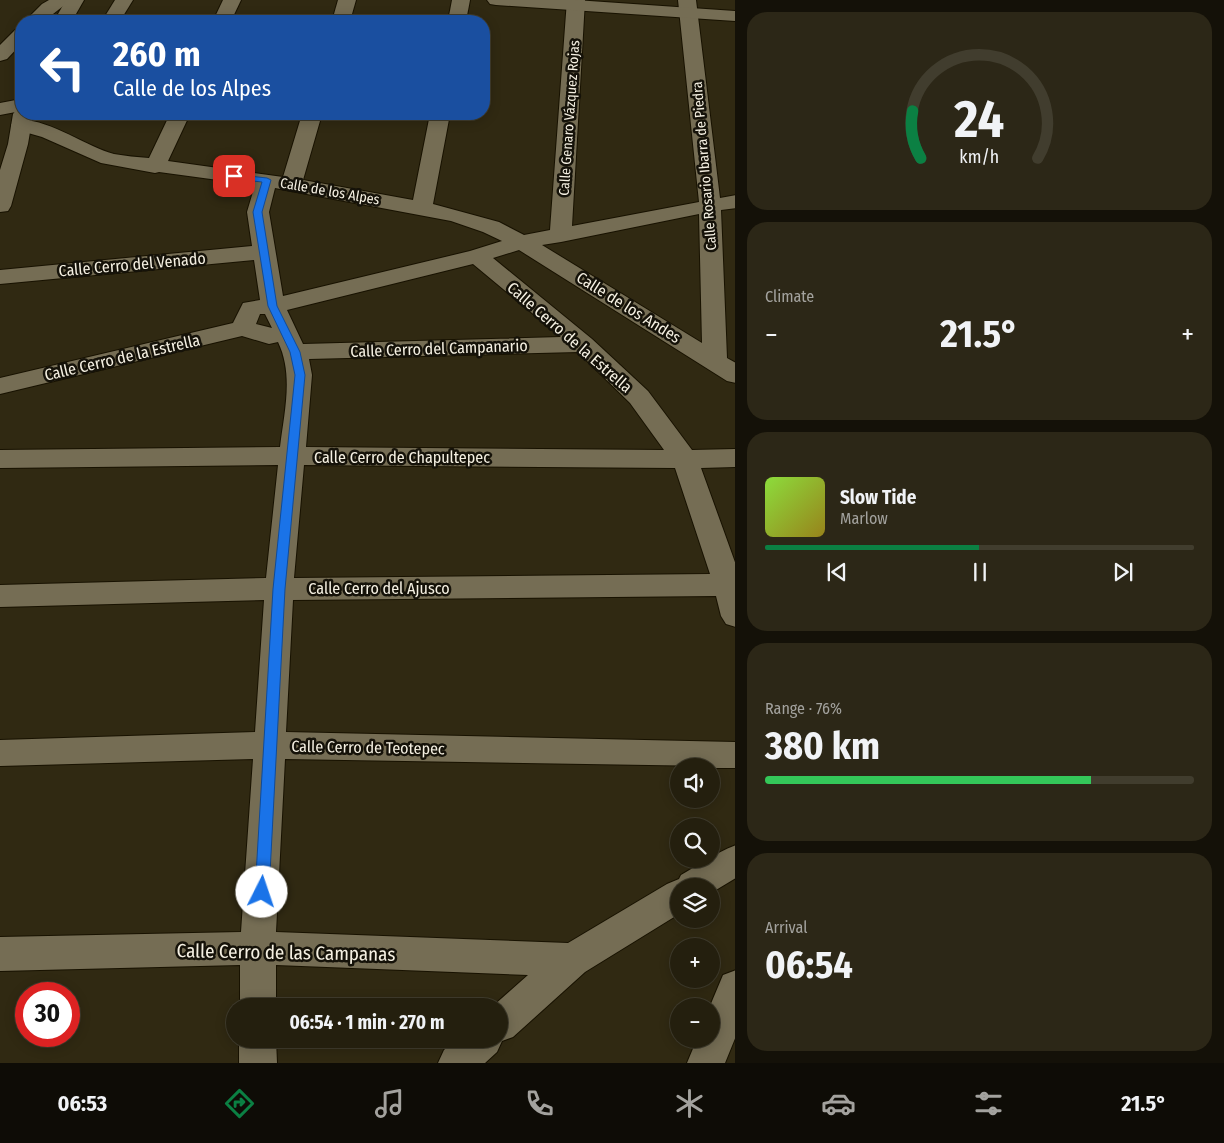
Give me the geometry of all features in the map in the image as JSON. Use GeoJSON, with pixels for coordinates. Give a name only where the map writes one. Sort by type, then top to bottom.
{"type":"FeatureCollection","features":[{"type":"Feature","properties":{"kind":"street"},"geometry":{"type":"LineString","coordinates":[[40,15],[62,0]]}},
{"type":"Feature","properties":{"kind":"street"},"geometry":{"type":"LineString","coordinates":[[66,15],[75,0]]}},
{"type":"Feature","properties":{"kind":"street"},"geometry":{"type":"LineString","coordinates":[[115,15],[124,0]]}},
{"type":"Feature","properties":{"kind":"street"},"geometry":{"type":"LineString","coordinates":[[225,15],[232,0]]}},
{"type":"Feature","properties":{"kind":"street"},"geometry":{"type":"LineString","coordinates":[[343,15],[347,0]]}},
{"type":"Feature","properties":{"kind":"street"},"geometry":{"type":"LineString","coordinates":[[458,15],[461,0]]}},
{"type":"Feature","properties":{"kind":"street"},"geometry":{"type":"LineString","coordinates":[[496,0],[688,6],[735,16]]}},
{"type":"Feature","properties":{"kind":"street","name":"Calle Genaro Vázquez Rojas"},"geometry":{"type":"LineString","coordinates":[[561,235],[576,2]]}},
{"type":"Feature","properties":{"kind":"street","name":"Calle Rosario Ibarra de Piedra"},"geometry":{"type":"LineString","coordinates":[[688,6],[710,206],[715,362]]}},
{"type":"Feature","properties":{"kind":"street"},"geometry":{"type":"LineString","coordinates":[[0,55],[15,40]]}},
{"type":"Feature","properties":{"kind":"street"},"geometry":{"type":"LineString","coordinates":[[0,110],[15,113]]}},
{"type":"Feature","properties":{"kind":"street"},"geometry":{"type":"LineString","coordinates":[[0,206],[18,144],[21,120]]}},
{"type":"Feature","properties":{"kind":"street","name":"Calle de los Alpes"},"geometry":{"type":"LineString","coordinates":[[31,120],[49,133],[108,158],[279,182],[422,208],[482,224],[521,242]]}},
{"type":"Feature","properties":{"kind":"street"},"geometry":{"type":"LineString","coordinates":[[155,166],[177,120]]}},
{"type":"Feature","properties":{"kind":"street"},"geometry":{"type":"LineString","coordinates":[[258,998],[258,948],[279,589],[300,375],[291,343],[272,306],[258,212],[279,182],[309,120]]}},
{"type":"Feature","properties":{"kind":"street"},"geometry":{"type":"LineString","coordinates":[[422,208],[439,120]]}},
{"type":"Feature","properties":{"kind":"street"},"geometry":{"type":"LineString","coordinates":[[291,343],[244,328],[251,308],[272,306],[477,256],[521,242],[735,201]]}},
{"type":"Feature","properties":{"kind":"street","name":"Calle de los Andes"},"geometry":{"type":"LineString","coordinates":[[521,242],[566,268],[735,375]]}},
{"type":"Feature","properties":{"kind":"street","name":"Calle Cerro del Venado"},"geometry":{"type":"LineString","coordinates":[[0,276],[264,252]]}},
{"type":"Feature","properties":{"kind":"street","name":"Calle Cerro de la Estrella"},"geometry":{"type":"LineString","coordinates":[[477,256],[584,344],[639,397],[685,460],[728,585],[735,616]]}},
{"type":"Feature","properties":{"kind":"street","name":"Calle Cerro de la Estrella"},"geometry":{"type":"LineString","coordinates":[[0,386],[244,328]]}},
{"type":"Feature","properties":{"kind":"street","name":"Calle Cerro del Campanario"},"geometry":{"type":"LineString","coordinates":[[291,343],[584,344]]}},
{"type":"Feature","properties":{"kind":"street","name":"Calle Cerro de Chapultepec"},"geometry":{"type":"LineString","coordinates":[[0,459],[292,456],[685,460],[735,458]]}},
{"type":"Feature","properties":{"kind":"street","name":"Calle Cerro del Ajusco"},"geometry":{"type":"LineString","coordinates":[[0,596],[279,589],[728,585]]}},
{"type":"Feature","properties":{"kind":"street","name":"Calle Cerro de Teotepec"},"geometry":{"type":"LineString","coordinates":[[0,752],[271,745],[735,755]]}},
{"type":"Feature","properties":{"kind":"street"},"geometry":{"type":"LineString","coordinates":[[706,878],[735,860]]}},
{"type":"Feature","properties":{"kind":"street"},"geometry":{"type":"LineString","coordinates":[[508,1017],[572,960],[670,900]]}},
{"type":"Feature","properties":{"kind":"street","name":"Calle Cerro de las Campanas"},"geometry":{"type":"LineString","coordinates":[[0,954],[258,948],[572,960]]}},
{"type":"Feature","properties":{"kind":"street"},"geometry":{"type":"LineString","coordinates":[[706,1063],[735,987]]}},
{"type":"Feature","properties":{"kind":"street"},"geometry":{"type":"LineString","coordinates":[[258,1048],[258,1063]]}},
{"type":"Feature","properties":{"kind":"street"},"geometry":{"type":"LineString","coordinates":[[457,1063],[474,1048]]}},
{"type":"Feature","properties":{"kind":"route"},"geometry":{"type":"LineString","coordinates":[[234,176],[267,180],[258,212],[272,306],[295,352],[300,375],[279,589],[262,892]]}}]}
